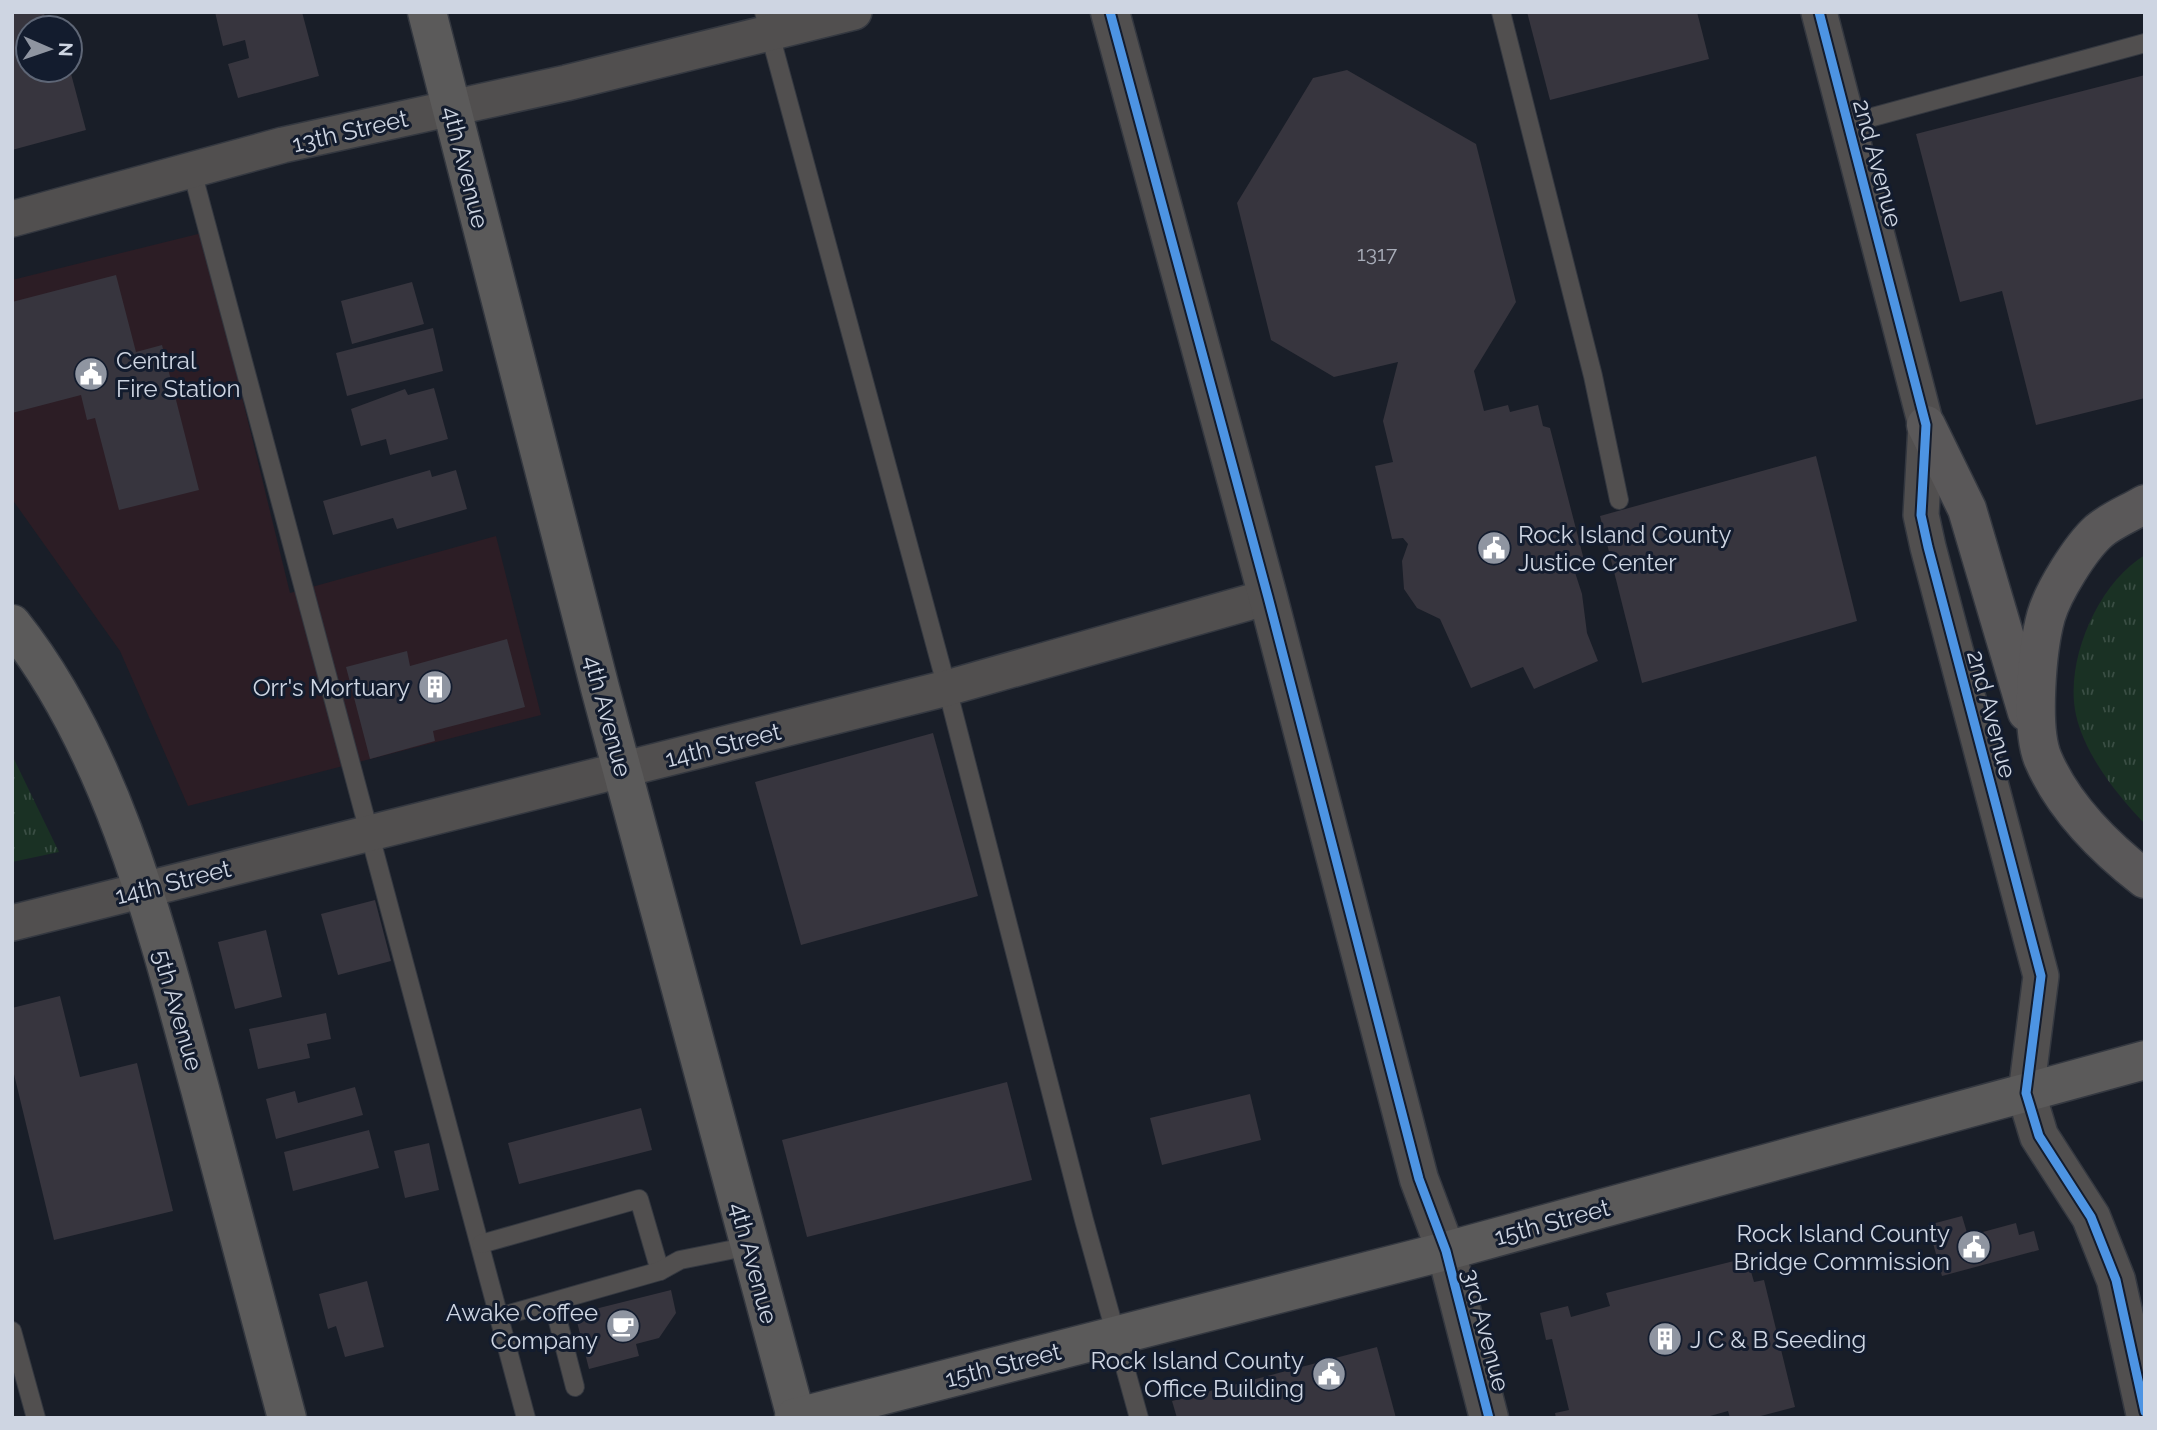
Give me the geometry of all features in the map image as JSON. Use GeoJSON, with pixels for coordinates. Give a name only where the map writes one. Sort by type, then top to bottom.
{"type":"FeatureCollection","features":[{"type":"Feature","properties":{"kind":"highway"},"geometry":{"type":"LineString","coordinates":[[1926,425],[1966,509],[2012,668],[2043,757],[2088,829],[2145,879]]}},
{"type":"Feature","properties":{"kind":"highway"},"geometry":{"type":"LineString","coordinates":[[2043,757],[2036,710],[2038,669],[2046,615],[2072,565],[2099,531],[2145,504]]}},
{"type":"Feature","properties":{"kind":"main road","name":"4th Avenue"},"geometry":{"type":"LineString","coordinates":[[427,12],[623,771],[795,1418]]}},
{"type":"Feature","properties":{"kind":"main road","name":"5th Avenue"},"geometry":{"type":"LineString","coordinates":[[12,624],[71,716],[107,793],[142,890],[168,969],[287,1418]]}},
{"type":"Feature","properties":{"kind":"main road","name":"15th Street"},"geometry":{"type":"LineString","coordinates":[[795,1418],[1446,1251],[2145,1060]]}},
{"type":"Feature","properties":{"kind":"street","name":"13th Street"},"geometry":{"type":"LineString","coordinates":[[12,219],[283,145],[451,108],[767,24],[853,12]]}},
{"type":"Feature","properties":{"kind":"street","name":"3rd Avenue"},"geometry":{"type":"LineString","coordinates":[[1110,12],[1268,597],[1419,1180],[1446,1251],[1489,1418]]}},
{"type":"Feature","properties":{"kind":"street","name":"2nd Avenue"},"geometry":{"type":"LineString","coordinates":[[1819,12],[1926,425],[1921,514],[2041,976],[2026,1093],[2039,1136],[2091,1217],[2116,1280],[2145,1412]]}},
{"type":"Feature","properties":{"kind":"street","name":"14th Street"},"geometry":{"type":"LineString","coordinates":[[12,923],[369,836],[947,688],[1268,597]]}},
{"type":"Feature","properties":{"kind":"lane"},"geometry":{"type":"LineString","coordinates":[[1501,12],[1593,376],[1619,500]]}},
{"type":"Feature","properties":{"kind":"lane"},"geometry":{"type":"LineString","coordinates":[[767,24],[947,688],[1084,1220],[1139,1418]]}},
{"type":"Feature","properties":{"kind":"lane"},"geometry":{"type":"LineString","coordinates":[[1847,124],[2145,43]]}},
{"type":"Feature","properties":{"kind":"lane"},"geometry":{"type":"LineString","coordinates":[[192,171],[526,1418]]}},
{"type":"Feature","properties":{"kind":"lane"},"geometry":{"type":"LineString","coordinates":[[481,1244],[639,1199],[660,1271]]}},
{"type":"Feature","properties":{"kind":"lane"},"geometry":{"type":"LineString","coordinates":[[499,1317],[660,1271],[680,1260],[750,1246]]}},
{"type":"Feature","properties":{"kind":"lane"},"geometry":{"type":"LineString","coordinates":[[552,1302],[575,1387]]}},
{"type":"Feature","properties":{"kind":"lane"},"geometry":{"type":"LineString","coordinates":[[12,1331],[36,1418]]}},
{"type":"Feature","properties":{"kind":"shaded area"},"geometry":{"type":"Polygon","coordinates":[[[202,233],[290,593],[496,536],[541,715],[188,806],[120,651],[12,499],[12,280],[202,233]]]}},
{"type":"Feature","properties":{"kind":"green space"},"geometry":{"type":"Polygon","coordinates":[[[2145,555],[2145,824],[2113,787],[2094,759],[2080,730],[2074,694],[2075,671],[2088,625],[2113,584],[2145,555]]]}},
{"type":"Feature","properties":{"kind":"green space"},"geometry":{"type":"Polygon","coordinates":[[[12,755],[59,852],[12,862],[12,755]]]}},
{"type":"Feature","properties":{"kind":"building"},"geometry":{"type":"Polygon","coordinates":[[[12,12],[44,12],[14,14],[14,84],[74,84],[86,130],[12,150],[12,12]]]}},
{"type":"Feature","properties":{"kind":"building"},"geometry":{"type":"Polygon","coordinates":[[[215,12],[302,12],[319,76],[238,98],[228,64],[249,58],[245,40],[223,46],[215,12]]]}},
{"type":"Feature","properties":{"kind":"building"},"geometry":{"type":"Polygon","coordinates":[[[1527,12],[1697,12],[1709,59],[1550,100],[1527,12]]]}},
{"type":"Feature","properties":{"kind":"building"},"geometry":{"type":"Polygon","coordinates":[[[1347,70],[1476,144],[1516,302],[1474,371],[1484,411],[1508,405],[1510,412],[1538,405],[1543,426],[1550,428],[1584,560],[1572,563],[1582,594],[1587,633],[1598,661],[1534,689],[1523,667],[1471,688],[1440,619],[1417,608],[1404,589],[1402,561],[1408,544],[1403,538],[1392,539],[1375,466],[1393,462],[1383,421],[1398,362],[1334,377],[1271,340],[1237,203],[1313,78],[1347,70]]]}},
{"type":"Feature","properties":{"kind":"building"},"geometry":{"type":"Polygon","coordinates":[[[2145,75],[2145,398],[2036,425],[2002,291],[1960,302],[1916,134],[2145,75]]]}},
{"type":"Feature","properties":{"kind":"building","name":"Central Fire Station"},"geometry":{"type":"Polygon","coordinates":[[[116,275],[136,352],[162,345],[199,490],[119,510],[95,418],[87,420],[81,395],[12,413],[12,302],[116,275]]]}},
{"type":"Feature","properties":{"kind":"building"},"geometry":{"type":"Polygon","coordinates":[[[412,282],[424,324],[352,344],[341,301],[412,282]]]}},
{"type":"Feature","properties":{"kind":"building"},"geometry":{"type":"Polygon","coordinates":[[[433,328],[443,371],[347,396],[336,353],[433,328]]]}},
{"type":"Feature","properties":{"kind":"building"},"geometry":{"type":"Polygon","coordinates":[[[434,388],[448,439],[390,455],[386,439],[361,446],[351,409],[405,389],[408,395],[434,388]]]}},
{"type":"Feature","properties":{"kind":"building"},"geometry":{"type":"Polygon","coordinates":[[[1816,456],[1857,621],[1642,683],[1600,516],[1816,456]]]}},
{"type":"Feature","properties":{"kind":"building"},"geometry":{"type":"Polygon","coordinates":[[[430,470],[432,477],[456,470],[467,509],[397,529],[393,518],[333,535],[323,501],[430,470]]]}},
{"type":"Feature","properties":{"kind":"building","name":"Orr's Mortuary"},"geometry":{"type":"Polygon","coordinates":[[[507,639],[525,707],[433,731],[435,741],[370,759],[346,667],[407,651],[410,666],[507,639]]]}},
{"type":"Feature","properties":{"kind":"building"},"geometry":{"type":"Polygon","coordinates":[[[933,733],[978,896],[801,945],[755,782],[933,733]]]}},
{"type":"Feature","properties":{"kind":"building"},"geometry":{"type":"Polygon","coordinates":[[[375,900],[391,961],[338,975],[321,914],[375,900]]]}},
{"type":"Feature","properties":{"kind":"building"},"geometry":{"type":"Polygon","coordinates":[[[266,930],[282,997],[235,1009],[218,942],[266,930]]]}},
{"type":"Feature","properties":{"kind":"building"},"geometry":{"type":"Polygon","coordinates":[[[60,996],[80,1077],[137,1063],[173,1211],[54,1240],[12,1066],[12,1008],[60,996]]]}},
{"type":"Feature","properties":{"kind":"building"},"geometry":{"type":"Polygon","coordinates":[[[326,1013],[331,1039],[307,1044],[310,1058],[258,1069],[249,1029],[326,1013]]]}},
{"type":"Feature","properties":{"kind":"building"},"geometry":{"type":"Polygon","coordinates":[[[1007,1082],[1032,1180],[807,1237],[782,1140],[1007,1082]]]}},
{"type":"Feature","properties":{"kind":"building"},"geometry":{"type":"Polygon","coordinates":[[[355,1087],[363,1115],[276,1139],[266,1099],[295,1091],[298,1103],[355,1087]]]}},
{"type":"Feature","properties":{"kind":"building"},"geometry":{"type":"Polygon","coordinates":[[[1250,1094],[1261,1140],[1162,1165],[1150,1118],[1250,1094]]]}},
{"type":"Feature","properties":{"kind":"building"},"geometry":{"type":"Polygon","coordinates":[[[641,1108],[652,1150],[519,1184],[508,1143],[641,1108]]]}},
{"type":"Feature","properties":{"kind":"building"},"geometry":{"type":"Polygon","coordinates":[[[369,1130],[379,1168],[293,1191],[284,1152],[369,1130]]]}},
{"type":"Feature","properties":{"kind":"building"},"geometry":{"type":"Polygon","coordinates":[[[429,1143],[439,1190],[405,1198],[394,1151],[429,1143]]]}},
{"type":"Feature","properties":{"kind":"building"},"geometry":{"type":"Polygon","coordinates":[[[1962,1216],[1968,1236],[2016,1223],[2019,1235],[2034,1231],[2039,1250],[1942,1276],[1928,1225],[1962,1216]]]}},
{"type":"Feature","properties":{"kind":"building","name":"J C & B Seeding"},"geometry":{"type":"Polygon","coordinates":[[[1738,1260],[1750,1268],[1754,1282],[1764,1280],[1795,1407],[1753,1418],[1730,1418],[1728,1411],[1703,1418],[1556,1418],[1555,1413],[1569,1410],[1552,1339],[1546,1340],[1540,1313],[1568,1306],[1571,1317],[1610,1306],[1606,1293],[1738,1260]]]}},
{"type":"Feature","properties":{"kind":"building"},"geometry":{"type":"Polygon","coordinates":[[[367,1281],[384,1347],[345,1357],[336,1326],[328,1329],[319,1294],[367,1281]]]}},
{"type":"Feature","properties":{"kind":"building","name":"Awake Coffee Company"},"geometry":{"type":"Polygon","coordinates":[[[671,1290],[676,1313],[659,1338],[636,1344],[639,1356],[589,1369],[575,1314],[671,1290]]]}},
{"type":"Feature","properties":{"kind":"building","name":"Rock Island County Office Building"},"geometry":{"type":"Polygon","coordinates":[[[1377,1347],[1396,1418],[1177,1418],[1172,1401],[1377,1347]]]}},
{"type":"Feature","properties":{"kind":"cycle path"},"geometry":{"type":"LineString","coordinates":[[1110,12],[1268,597],[1419,1179],[1446,1251],[1489,1418]]}},
{"type":"Feature","properties":{"kind":"cycle path"},"geometry":{"type":"LineString","coordinates":[[1819,12],[1926,425],[1921,515],[1928,547],[2041,976],[2026,1093],[2039,1136],[2091,1217],[2116,1280],[2145,1412]]}},
{"type":"Feature","properties":{"kind":"place","name":"Central Fire Station"},"geometry":{"type":"Point","coordinates":[91,374]}},
{"type":"Feature","properties":{"kind":"place","name":"Rock Island County Justice Center"},"geometry":{"type":"Point","coordinates":[1494,548]}},
{"type":"Feature","properties":{"kind":"place","name":"Orr's Mortuary"},"geometry":{"type":"Point","coordinates":[435,687]}},
{"type":"Feature","properties":{"kind":"place","name":"Rock Island County Bridge Commission"},"geometry":{"type":"Point","coordinates":[1974,1247]}},
{"type":"Feature","properties":{"kind":"place","name":"Awake Coffee Company"},"geometry":{"type":"Point","coordinates":[623,1326]}},
{"type":"Feature","properties":{"kind":"place","name":"J C & B Seeding"},"geometry":{"type":"Point","coordinates":[1665,1339]}},
{"type":"Feature","properties":{"kind":"place","name":"Rock Island County Office Building"},"geometry":{"type":"Point","coordinates":[1329,1374]}}]}
